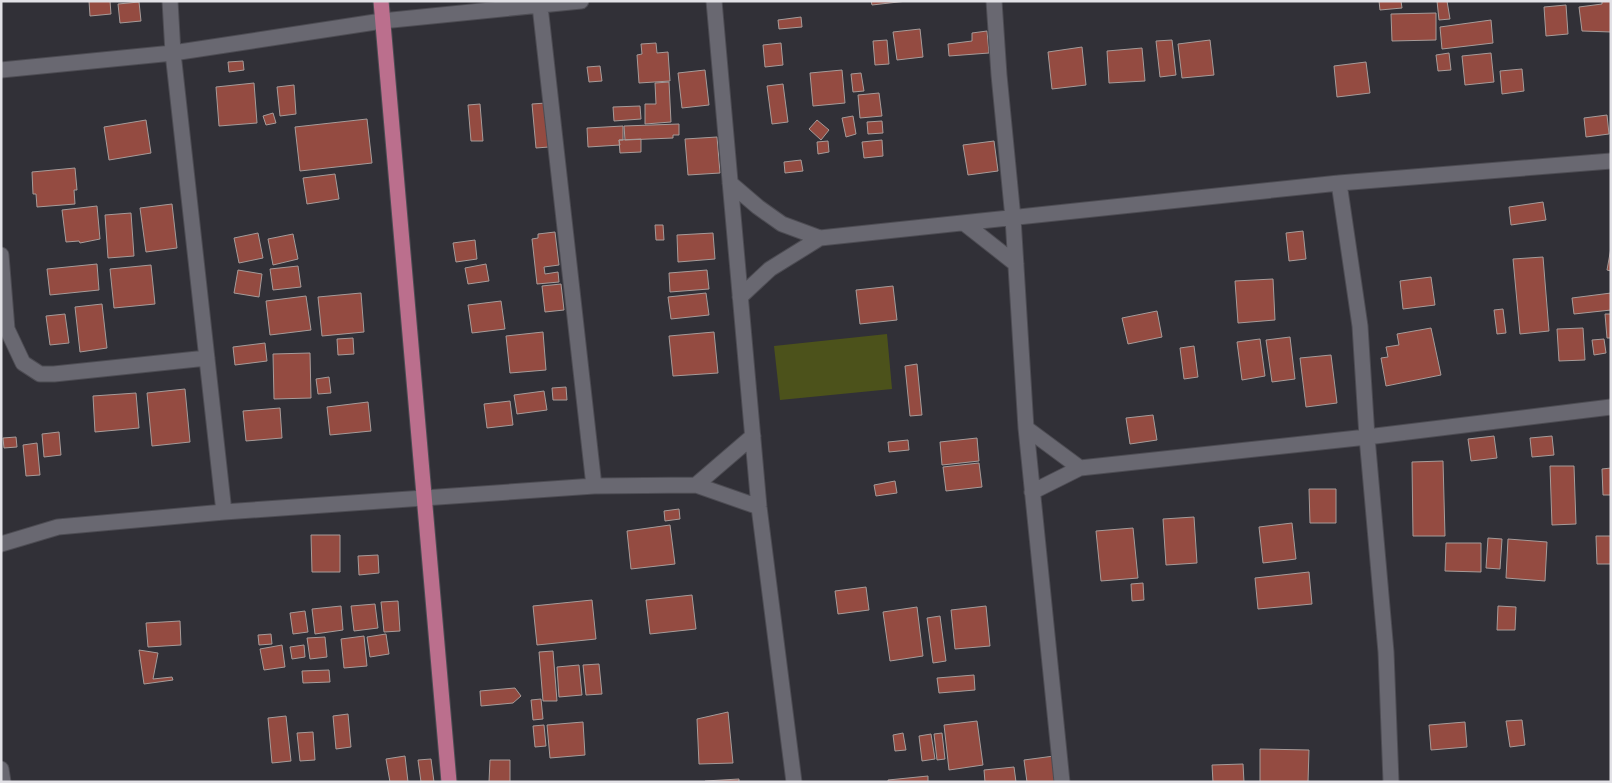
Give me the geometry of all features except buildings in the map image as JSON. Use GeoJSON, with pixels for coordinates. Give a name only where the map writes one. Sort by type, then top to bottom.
{"type":"FeatureCollection","features":[{"type":"Feature","properties":{"kind":"main road"},"geometry":{"type":"LineString","coordinates":[[381,1],[449,782]]}},
{"type":"Feature","properties":{"kind":"street"},"geometry":{"type":"LineString","coordinates":[[170,1],[173,53],[224,512]]}},
{"type":"Feature","properties":{"kind":"street"},"geometry":{"type":"LineString","coordinates":[[1,70],[173,53],[382,21],[581,1]]}},
{"type":"Feature","properties":{"kind":"street"},"geometry":{"type":"LineString","coordinates":[[714,1],[759,508],[794,782]]}},
{"type":"Feature","properties":{"kind":"street"},"geometry":{"type":"LineString","coordinates":[[994,1],[999,75],[1014,218],[1026,428],[1062,782]]}},
{"type":"Feature","properties":{"kind":"street"},"geometry":{"type":"LineString","coordinates":[[540,6],[594,486]]}},
{"type":"Feature","properties":{"kind":"street"},"geometry":{"type":"LineString","coordinates":[[740,297],[770,269],[820,238],[1339,183],[1611,161]]}},
{"type":"Feature","properties":{"kind":"street"},"geometry":{"type":"LineString","coordinates":[[730,183],[758,207],[782,224],[820,238]]}},
{"type":"Feature","properties":{"kind":"street"},"geometry":{"type":"LineString","coordinates":[[1339,183],[1360,326],[1367,436],[1386,652],[1391,782]]}},
{"type":"Feature","properties":{"kind":"street"},"geometry":{"type":"LineString","coordinates":[[964,223],[1016,264]]}},
{"type":"Feature","properties":{"kind":"street"},"geometry":{"type":"LineString","coordinates":[[1,255],[8,329],[23,363],[40,374],[207,358]]}},
{"type":"Feature","properties":{"kind":"street"},"geometry":{"type":"LineString","coordinates":[[1032,492],[1080,468],[1611,407]]}},
{"type":"Feature","properties":{"kind":"street"},"geometry":{"type":"LineString","coordinates":[[1026,428],[1080,468]]}},
{"type":"Feature","properties":{"kind":"street"},"geometry":{"type":"LineString","coordinates":[[696,485],[753,436]]}},
{"type":"Feature","properties":{"kind":"street"},"geometry":{"type":"LineString","coordinates":[[1,544],[58,527],[224,512],[594,486],[696,485],[759,508]]}},
{"type":"Feature","properties":{"kind":"street"},"geometry":{"type":"LineString","coordinates":[[1,769],[3,782]]}},
{"type":"Feature","properties":{"kind":"green space"},"geometry":{"type":"Polygon","coordinates":[[[887,334],[892,389],[780,400],[774,346],[887,334]]]}}]}
